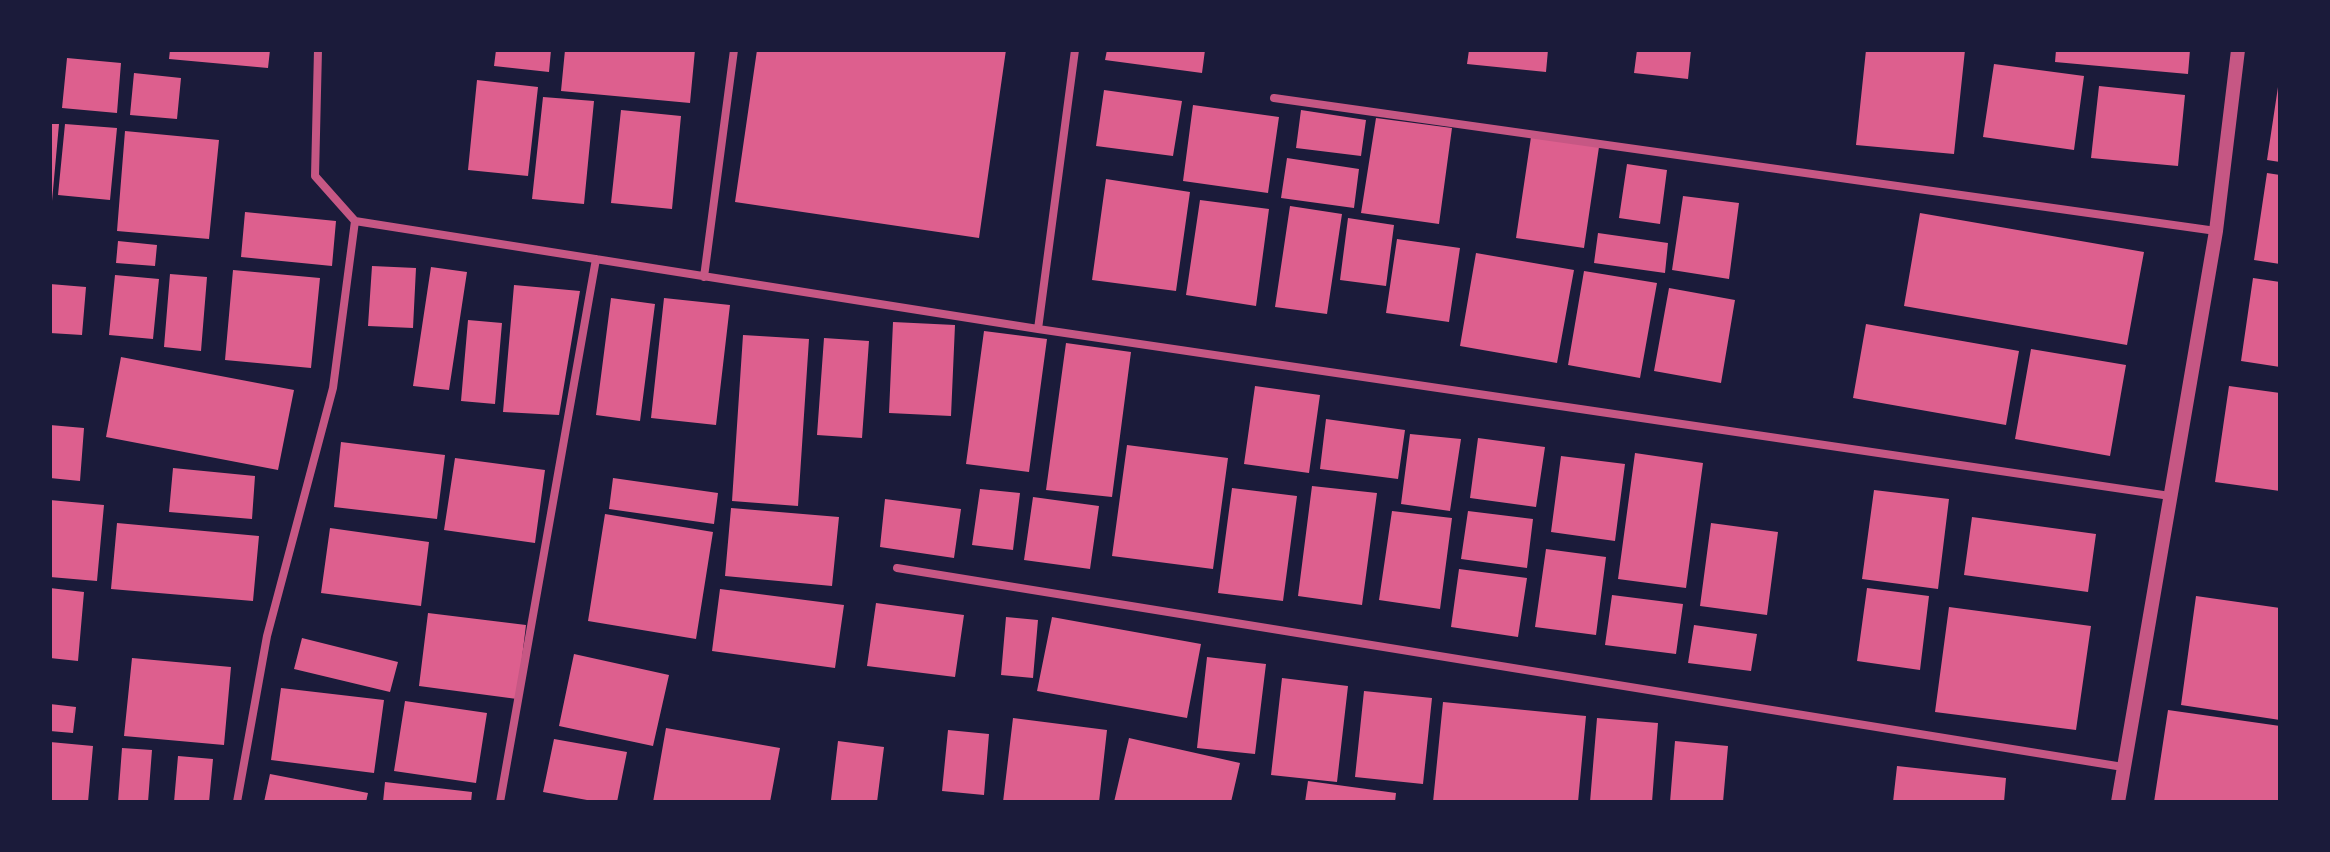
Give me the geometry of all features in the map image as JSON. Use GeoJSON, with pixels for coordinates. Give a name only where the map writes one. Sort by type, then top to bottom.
{"type":"FeatureCollection","features":[{"type":"Feature","properties":{"kind":"street"},"geometry":{"type":"LineString","coordinates":[[318,50],[315,176],[355,221],[1038,329],[2170,496]]}},
{"type":"Feature","properties":{"kind":"street"},"geometry":{"type":"LineString","coordinates":[[704,277],[734,50]]}},
{"type":"Feature","properties":{"kind":"street"},"geometry":{"type":"LineString","coordinates":[[1038,329],[1075,50]]}},
{"type":"Feature","properties":{"kind":"street"},"geometry":{"type":"LineString","coordinates":[[2118,802],[2216,231],[2238,50]]}},
{"type":"Feature","properties":{"kind":"street"},"geometry":{"type":"LineString","coordinates":[[1274,98],[2216,231]]}},
{"type":"Feature","properties":{"kind":"street"},"geometry":{"type":"LineString","coordinates":[[237,802],[267,636],[333,388],[355,221]]}},
{"type":"Feature","properties":{"kind":"street"},"geometry":{"type":"LineString","coordinates":[[500,802],[596,259]]}},
{"type":"Feature","properties":{"kind":"street"},"geometry":{"type":"LineString","coordinates":[[897,568],[2123,767]]}},
{"type":"Feature","properties":{"kind":"building"},"geometry":{"type":"Polygon","coordinates":[[[170,50],[270,50],[268,68],[169,59],[170,50]]]}},
{"type":"Feature","properties":{"kind":"building"},"geometry":{"type":"Polygon","coordinates":[[[496,50],[551,50],[549,72],[494,66],[496,50]]]}},
{"type":"Feature","properties":{"kind":"building"},"geometry":{"type":"Polygon","coordinates":[[[565,50],[695,50],[690,103],[561,91],[565,50]]]}},
{"type":"Feature","properties":{"kind":"building"},"geometry":{"type":"Polygon","coordinates":[[[757,50],[1006,50],[979,238],[735,202],[757,50]]]}},
{"type":"Feature","properties":{"kind":"building"},"geometry":{"type":"Polygon","coordinates":[[[1107,50],[1205,50],[1202,73],[1105,60],[1107,50]]]}},
{"type":"Feature","properties":{"kind":"building"},"geometry":{"type":"Polygon","coordinates":[[[1469,50],[1548,50],[1546,72],[1467,64],[1469,50]]]}},
{"type":"Feature","properties":{"kind":"building"},"geometry":{"type":"Polygon","coordinates":[[[1637,50],[1691,50],[1688,79],[1634,73],[1637,50]]]}},
{"type":"Feature","properties":{"kind":"building"},"geometry":{"type":"Polygon","coordinates":[[[1866,50],[1965,50],[1954,154],[1856,145],[1866,50]]]}},
{"type":"Feature","properties":{"kind":"building"},"geometry":{"type":"Polygon","coordinates":[[[2056,50],[2190,50],[2188,74],[2055,62],[2056,50]]]}},
{"type":"Feature","properties":{"kind":"building"},"geometry":{"type":"Polygon","coordinates":[[[67,58],[121,63],[117,113],[62,108],[67,58]]]}},
{"type":"Feature","properties":{"kind":"building"},"geometry":{"type":"Polygon","coordinates":[[[1994,64],[2084,76],[2074,150],[1983,137],[1994,64]]]}},
{"type":"Feature","properties":{"kind":"building"},"geometry":{"type":"Polygon","coordinates":[[[134,73],[181,78],[177,119],[130,115],[134,73]]]}},
{"type":"Feature","properties":{"kind":"building"},"geometry":{"type":"Polygon","coordinates":[[[477,80],[538,87],[528,176],[468,170],[477,80]]]}},
{"type":"Feature","properties":{"kind":"building"},"geometry":{"type":"Polygon","coordinates":[[[2099,86],[2185,95],[2178,166],[2091,158],[2099,86]]]}},
{"type":"Feature","properties":{"kind":"building"},"geometry":{"type":"Polygon","coordinates":[[[2280,87],[2280,162],[2267,160],[2280,87]]]}},
{"type":"Feature","properties":{"kind":"building"},"geometry":{"type":"Polygon","coordinates":[[[1104,90],[1182,101],[1173,156],[1096,146],[1104,90]]]}},
{"type":"Feature","properties":{"kind":"building"},"geometry":{"type":"Polygon","coordinates":[[[543,97],[594,101],[584,204],[532,199],[543,97]]]}},
{"type":"Feature","properties":{"kind":"building"},"geometry":{"type":"Polygon","coordinates":[[[1193,105],[1279,117],[1268,193],[1183,181],[1193,105]]]}},
{"type":"Feature","properties":{"kind":"building"},"geometry":{"type":"Polygon","coordinates":[[[621,110],[681,116],[672,209],[611,203],[621,110]]]}},
{"type":"Feature","properties":{"kind":"building"},"geometry":{"type":"Polygon","coordinates":[[[1301,110],[1366,120],[1361,156],[1296,148],[1301,110]]]}},
{"type":"Feature","properties":{"kind":"building"},"geometry":{"type":"Polygon","coordinates":[[[1376,118],[1452,128],[1439,224],[1361,213],[1376,118]]]}},
{"type":"Feature","properties":{"kind":"building"},"geometry":{"type":"Polygon","coordinates":[[[50,124],[59,124],[52,201],[50,201],[50,124]]]}},
{"type":"Feature","properties":{"kind":"building"},"geometry":{"type":"Polygon","coordinates":[[[65,124],[117,128],[110,200],[58,195],[65,124]]]}},
{"type":"Feature","properties":{"kind":"building"},"geometry":{"type":"Polygon","coordinates":[[[125,131],[219,140],[209,239],[117,231],[125,131]]]}},
{"type":"Feature","properties":{"kind":"building"},"geometry":{"type":"Polygon","coordinates":[[[1531,137],[1599,147],[1584,248],[1516,238],[1531,137]]]}},
{"type":"Feature","properties":{"kind":"building"},"geometry":{"type":"Polygon","coordinates":[[[1287,158],[1359,169],[1354,208],[1281,198],[1287,158]]]}},
{"type":"Feature","properties":{"kind":"building"},"geometry":{"type":"Polygon","coordinates":[[[1627,164],[1667,170],[1660,224],[1619,218],[1627,164]]]}},
{"type":"Feature","properties":{"kind":"building"},"geometry":{"type":"Polygon","coordinates":[[[2267,173],[2280,175],[2280,264],[2254,260],[2267,173]]]}},
{"type":"Feature","properties":{"kind":"building"},"geometry":{"type":"Polygon","coordinates":[[[1106,179],[1190,192],[1176,291],[1092,280],[1106,179]]]}},
{"type":"Feature","properties":{"kind":"building"},"geometry":{"type":"Polygon","coordinates":[[[1683,196],[1739,203],[1729,279],[1672,270],[1683,196]]]}},
{"type":"Feature","properties":{"kind":"building"},"geometry":{"type":"Polygon","coordinates":[[[1200,200],[1269,209],[1256,306],[1186,295],[1200,200]]]}},
{"type":"Feature","properties":{"kind":"building"},"geometry":{"type":"Polygon","coordinates":[[[1290,206],[1342,214],[1327,314],[1275,307],[1290,206]]]}},
{"type":"Feature","properties":{"kind":"building"},"geometry":{"type":"Polygon","coordinates":[[[245,212],[336,221],[332,266],[241,257],[245,212]]]}},
{"type":"Feature","properties":{"kind":"building"},"geometry":{"type":"Polygon","coordinates":[[[1920,213],[2144,252],[2127,345],[1904,306],[1920,213]]]}},
{"type":"Feature","properties":{"kind":"building"},"geometry":{"type":"Polygon","coordinates":[[[1348,218],[1394,225],[1386,286],[1340,280],[1348,218]]]}},
{"type":"Feature","properties":{"kind":"building"},"geometry":{"type":"Polygon","coordinates":[[[1598,233],[1668,243],[1665,273],[1594,263],[1598,233]]]}},
{"type":"Feature","properties":{"kind":"building"},"geometry":{"type":"Polygon","coordinates":[[[1397,239],[1460,248],[1449,322],[1386,313],[1397,239]]]}},
{"type":"Feature","properties":{"kind":"building"},"geometry":{"type":"Polygon","coordinates":[[[118,241],[157,245],[155,266],[116,263],[118,241]]]}},
{"type":"Feature","properties":{"kind":"building"},"geometry":{"type":"Polygon","coordinates":[[[1476,253],[1574,270],[1557,363],[1460,346],[1476,253]]]}},
{"type":"Feature","properties":{"kind":"building"},"geometry":{"type":"Polygon","coordinates":[[[372,266],[416,268],[413,328],[368,326],[372,266]]]}},
{"type":"Feature","properties":{"kind":"building"},"geometry":{"type":"Polygon","coordinates":[[[431,267],[467,272],[449,390],[413,386],[431,267]]]}},
{"type":"Feature","properties":{"kind":"building"},"geometry":{"type":"Polygon","coordinates":[[[233,270],[320,278],[311,368],[225,360],[233,270]]]}},
{"type":"Feature","properties":{"kind":"building"},"geometry":{"type":"Polygon","coordinates":[[[1584,271],[1657,283],[1640,378],[1568,365],[1584,271]]]}},
{"type":"Feature","properties":{"kind":"building"},"geometry":{"type":"Polygon","coordinates":[[[170,274],[207,277],[201,351],[164,347],[170,274]]]}},
{"type":"Feature","properties":{"kind":"building"},"geometry":{"type":"Polygon","coordinates":[[[115,275],[159,279],[153,339],[109,335],[115,275]]]}},
{"type":"Feature","properties":{"kind":"building"},"geometry":{"type":"Polygon","coordinates":[[[2253,278],[2280,282],[2280,367],[2241,361],[2253,278]]]}},
{"type":"Feature","properties":{"kind":"building"},"geometry":{"type":"Polygon","coordinates":[[[50,284],[86,287],[82,335],[50,333],[50,284]]]}},
{"type":"Feature","properties":{"kind":"building"},"geometry":{"type":"Polygon","coordinates":[[[514,285],[580,291],[559,415],[503,412],[514,285]]]}},
{"type":"Feature","properties":{"kind":"building"},"geometry":{"type":"Polygon","coordinates":[[[1669,288],[1735,300],[1721,383],[1654,371],[1669,288]]]}},
{"type":"Feature","properties":{"kind":"building"},"geometry":{"type":"Polygon","coordinates":[[[611,298],[655,304],[640,421],[596,415],[611,298]]]}},
{"type":"Feature","properties":{"kind":"building"},"geometry":{"type":"Polygon","coordinates":[[[664,298],[730,305],[716,425],[651,418],[664,298]]]}},
{"type":"Feature","properties":{"kind":"building"},"geometry":{"type":"Polygon","coordinates":[[[468,320],[502,323],[495,404],[461,401],[468,320]]]}},
{"type":"Feature","properties":{"kind":"building"},"geometry":{"type":"Polygon","coordinates":[[[893,322],[955,325],[951,416],[889,413],[893,322]]]}},
{"type":"Feature","properties":{"kind":"building"},"geometry":{"type":"Polygon","coordinates":[[[1866,324],[2019,351],[2006,425],[1853,398],[1866,324]]]}},
{"type":"Feature","properties":{"kind":"building"},"geometry":{"type":"Polygon","coordinates":[[[984,331],[1047,339],[1029,472],[966,464],[984,331]]]}},
{"type":"Feature","properties":{"kind":"building"},"geometry":{"type":"Polygon","coordinates":[[[743,335],[809,339],[798,506],[732,501],[743,335]]]}},
{"type":"Feature","properties":{"kind":"building"},"geometry":{"type":"Polygon","coordinates":[[[824,338],[869,341],[862,438],[817,435],[824,338]]]}},
{"type":"Feature","properties":{"kind":"building"},"geometry":{"type":"Polygon","coordinates":[[[1066,343],[1131,352],[1112,497],[1046,490],[1066,343]]]}},
{"type":"Feature","properties":{"kind":"building"},"geometry":{"type":"Polygon","coordinates":[[[2031,349],[2126,365],[2110,456],[2015,439],[2031,349]]]}},
{"type":"Feature","properties":{"kind":"building"},"geometry":{"type":"Polygon","coordinates":[[[121,357],[294,390],[278,470],[106,437],[121,357]]]}},
{"type":"Feature","properties":{"kind":"building"},"geometry":{"type":"Polygon","coordinates":[[[1255,386],[1320,395],[1309,473],[1244,464],[1255,386]]]}},
{"type":"Feature","properties":{"kind":"building"},"geometry":{"type":"Polygon","coordinates":[[[2229,386],[2280,393],[2280,491],[2215,482],[2229,386]]]}},
{"type":"Feature","properties":{"kind":"building"},"geometry":{"type":"Polygon","coordinates":[[[1326,419],[1405,430],[1398,479],[1320,469],[1326,419]]]}},
{"type":"Feature","properties":{"kind":"building"},"geometry":{"type":"Polygon","coordinates":[[[50,425],[84,428],[80,481],[50,478],[50,425]]]}},
{"type":"Feature","properties":{"kind":"building"},"geometry":{"type":"Polygon","coordinates":[[[1410,434],[1461,439],[1450,511],[1401,504],[1410,434]]]}},
{"type":"Feature","properties":{"kind":"building"},"geometry":{"type":"Polygon","coordinates":[[[1478,438],[1545,447],[1536,507],[1470,498],[1478,438]]]}},
{"type":"Feature","properties":{"kind":"building"},"geometry":{"type":"Polygon","coordinates":[[[341,442],[445,455],[437,519],[334,507],[341,442]]]}},
{"type":"Feature","properties":{"kind":"building"},"geometry":{"type":"Polygon","coordinates":[[[1127,445],[1228,458],[1213,569],[1112,556],[1127,445]]]}},
{"type":"Feature","properties":{"kind":"building"},"geometry":{"type":"Polygon","coordinates":[[[1635,453],[1703,463],[1686,588],[1618,579],[1635,453]]]}},
{"type":"Feature","properties":{"kind":"building"},"geometry":{"type":"Polygon","coordinates":[[[1561,456],[1625,464],[1615,541],[1551,532],[1561,456]]]}},
{"type":"Feature","properties":{"kind":"building"},"geometry":{"type":"Polygon","coordinates":[[[455,458],[545,470],[535,543],[444,530],[455,458]]]}},
{"type":"Feature","properties":{"kind":"building"},"geometry":{"type":"Polygon","coordinates":[[[173,468],[255,476],[252,519],[169,512],[173,468]]]}},
{"type":"Feature","properties":{"kind":"building"},"geometry":{"type":"Polygon","coordinates":[[[613,478],[718,493],[714,524],[609,509],[613,478]]]}},
{"type":"Feature","properties":{"kind":"building"},"geometry":{"type":"Polygon","coordinates":[[[1312,486],[1377,493],[1362,605],[1298,596],[1312,486]]]}},
{"type":"Feature","properties":{"kind":"building"},"geometry":{"type":"Polygon","coordinates":[[[1232,488],[1297,496],[1283,601],[1218,593],[1232,488]]]}},
{"type":"Feature","properties":{"kind":"building"},"geometry":{"type":"Polygon","coordinates":[[[980,489],[1020,493],[1013,550],[972,545],[980,489]]]}},
{"type":"Feature","properties":{"kind":"building"},"geometry":{"type":"Polygon","coordinates":[[[1874,490],[1949,499],[1938,589],[1862,579],[1874,490]]]}},
{"type":"Feature","properties":{"kind":"building"},"geometry":{"type":"Polygon","coordinates":[[[1033,497],[1099,506],[1090,569],[1024,560],[1033,497]]]}},
{"type":"Feature","properties":{"kind":"building"},"geometry":{"type":"Polygon","coordinates":[[[885,499],[961,509],[954,558],[880,547],[885,499]]]}},
{"type":"Feature","properties":{"kind":"building"},"geometry":{"type":"Polygon","coordinates":[[[50,500],[104,505],[97,581],[50,577],[50,500]]]}},
{"type":"Feature","properties":{"kind":"building"},"geometry":{"type":"Polygon","coordinates":[[[731,508],[839,517],[832,586],[725,576],[731,508]]]}},
{"type":"Feature","properties":{"kind":"building"},"geometry":{"type":"Polygon","coordinates":[[[1392,511],[1452,518],[1440,609],[1379,600],[1392,511]]]}},
{"type":"Feature","properties":{"kind":"building"},"geometry":{"type":"Polygon","coordinates":[[[1468,511],[1533,519],[1527,568],[1461,559],[1468,511]]]}},
{"type":"Feature","properties":{"kind":"building"},"geometry":{"type":"Polygon","coordinates":[[[605,514],[713,532],[696,639],[588,621],[605,514]]]}},
{"type":"Feature","properties":{"kind":"building"},"geometry":{"type":"Polygon","coordinates":[[[1972,517],[2096,534],[2088,592],[1964,575],[1972,517]]]}},
{"type":"Feature","properties":{"kind":"building"},"geometry":{"type":"Polygon","coordinates":[[[117,523],[259,536],[253,601],[111,589],[117,523]]]}},
{"type":"Feature","properties":{"kind":"building"},"geometry":{"type":"Polygon","coordinates":[[[1711,523],[1778,532],[1767,615],[1700,606],[1711,523]]]}},
{"type":"Feature","properties":{"kind":"building"},"geometry":{"type":"Polygon","coordinates":[[[330,528],[429,542],[421,606],[321,593],[330,528]]]}},
{"type":"Feature","properties":{"kind":"building"},"geometry":{"type":"Polygon","coordinates":[[[1546,549],[1606,557],[1596,635],[1535,627],[1546,549]]]}},
{"type":"Feature","properties":{"kind":"building"},"geometry":{"type":"Polygon","coordinates":[[[1459,569],[1527,578],[1518,637],[1451,627],[1459,569]]]}},
{"type":"Feature","properties":{"kind":"building"},"geometry":{"type":"Polygon","coordinates":[[[50,588],[84,592],[78,661],[50,658],[50,588]]]}},
{"type":"Feature","properties":{"kind":"building"},"geometry":{"type":"Polygon","coordinates":[[[1867,588],[1929,596],[1920,670],[1857,661],[1867,588]]]}},
{"type":"Feature","properties":{"kind":"building"},"geometry":{"type":"Polygon","coordinates":[[[720,589],[844,605],[835,668],[712,651],[720,589]]]}},
{"type":"Feature","properties":{"kind":"building"},"geometry":{"type":"Polygon","coordinates":[[[1612,595],[1683,604],[1676,654],[1605,645],[1612,595]]]}},
{"type":"Feature","properties":{"kind":"building"},"geometry":{"type":"Polygon","coordinates":[[[2196,596],[2280,608],[2280,720],[2181,705],[2196,596]]]}},
{"type":"Feature","properties":{"kind":"building"},"geometry":{"type":"Polygon","coordinates":[[[876,603],[964,615],[955,677],[867,666],[876,603]]]}},
{"type":"Feature","properties":{"kind":"building"},"geometry":{"type":"Polygon","coordinates":[[[1949,607],[2091,626],[2076,730],[1935,712],[1949,607]]]}},
{"type":"Feature","properties":{"kind":"building"},"geometry":{"type":"Polygon","coordinates":[[[428,613],[526,625],[517,699],[419,686],[428,613]]]}},
{"type":"Feature","properties":{"kind":"building"},"geometry":{"type":"Polygon","coordinates":[[[1006,617],[1038,620],[1033,678],[1001,675],[1006,617]]]}},
{"type":"Feature","properties":{"kind":"building"},"geometry":{"type":"Polygon","coordinates":[[[1052,617],[1201,644],[1187,718],[1037,691],[1052,617]]]}},
{"type":"Feature","properties":{"kind":"building"},"geometry":{"type":"Polygon","coordinates":[[[1694,625],[1757,634],[1751,671],[1688,663],[1694,625]]]}},
{"type":"Feature","properties":{"kind":"building"},"geometry":{"type":"Polygon","coordinates":[[[302,638],[398,662],[390,692],[294,669],[302,638]]]}},
{"type":"Feature","properties":{"kind":"building"},"geometry":{"type":"Polygon","coordinates":[[[574,654],[669,675],[653,746],[559,726],[574,654]]]}},
{"type":"Feature","properties":{"kind":"building"},"geometry":{"type":"Polygon","coordinates":[[[1207,657],[1266,664],[1255,754],[1197,748],[1207,657]]]}},
{"type":"Feature","properties":{"kind":"building"},"geometry":{"type":"Polygon","coordinates":[[[132,658],[231,667],[224,745],[124,736],[132,658]]]}},
{"type":"Feature","properties":{"kind":"building"},"geometry":{"type":"Polygon","coordinates":[[[1282,678],[1348,686],[1337,782],[1271,775],[1282,678]]]}},
{"type":"Feature","properties":{"kind":"building"},"geometry":{"type":"Polygon","coordinates":[[[281,688],[384,700],[374,773],[271,760],[281,688]]]}},
{"type":"Feature","properties":{"kind":"building"},"geometry":{"type":"Polygon","coordinates":[[[1364,691],[1432,698],[1423,784],[1355,777],[1364,691]]]}},
{"type":"Feature","properties":{"kind":"building"},"geometry":{"type":"Polygon","coordinates":[[[405,701],[487,713],[476,783],[394,771],[405,701]]]}},
{"type":"Feature","properties":{"kind":"building"},"geometry":{"type":"Polygon","coordinates":[[[1443,702],[1586,716],[1578,802],[1433,802],[1443,702]]]}},
{"type":"Feature","properties":{"kind":"building"},"geometry":{"type":"Polygon","coordinates":[[[50,704],[76,707],[73,733],[50,731],[50,704]]]}},
{"type":"Feature","properties":{"kind":"building"},"geometry":{"type":"Polygon","coordinates":[[[2168,710],[2280,726],[2280,802],[2154,802],[2168,710]]]}},
{"type":"Feature","properties":{"kind":"building"},"geometry":{"type":"Polygon","coordinates":[[[1013,718],[1107,730],[1099,802],[1003,802],[1013,718]]]}},
{"type":"Feature","properties":{"kind":"building"},"geometry":{"type":"Polygon","coordinates":[[[1597,718],[1658,723],[1652,802],[1590,802],[1597,718]]]}},
{"type":"Feature","properties":{"kind":"building"},"geometry":{"type":"Polygon","coordinates":[[[666,728],[780,748],[770,802],[653,802],[666,728]]]}},
{"type":"Feature","properties":{"kind":"building"},"geometry":{"type":"Polygon","coordinates":[[[948,730],[989,734],[984,795],[942,791],[948,730]]]}},
{"type":"Feature","properties":{"kind":"building"},"geometry":{"type":"Polygon","coordinates":[[[1129,738],[1240,763],[1231,802],[1114,802],[1129,738]]]}},
{"type":"Feature","properties":{"kind":"building"},"geometry":{"type":"Polygon","coordinates":[[[554,739],[627,752],[617,802],[598,802],[543,792],[554,739]]]}},
{"type":"Feature","properties":{"kind":"building"},"geometry":{"type":"Polygon","coordinates":[[[838,741],[884,747],[877,802],[831,800],[838,741]]]}},
{"type":"Feature","properties":{"kind":"building"},"geometry":{"type":"Polygon","coordinates":[[[1675,741],[1728,746],[1723,802],[1670,802],[1675,741]]]}},
{"type":"Feature","properties":{"kind":"building"},"geometry":{"type":"Polygon","coordinates":[[[50,742],[93,746],[88,802],[50,800],[50,742]]]}},
{"type":"Feature","properties":{"kind":"building"},"geometry":{"type":"Polygon","coordinates":[[[122,748],[152,750],[148,802],[118,802],[122,748]]]}},
{"type":"Feature","properties":{"kind":"building"},"geometry":{"type":"Polygon","coordinates":[[[178,756],[213,759],[209,802],[174,802],[178,756]]]}},
{"type":"Feature","properties":{"kind":"building"},"geometry":{"type":"Polygon","coordinates":[[[1897,766],[2006,778],[2004,802],[1893,802],[1897,766]]]}},
{"type":"Feature","properties":{"kind":"building"},"geometry":{"type":"Polygon","coordinates":[[[270,774],[368,793],[366,802],[264,802],[270,774]]]}},
{"type":"Feature","properties":{"kind":"building"},"geometry":{"type":"Polygon","coordinates":[[[1308,781],[1396,793],[1395,802],[1305,802],[1308,781]]]}},
{"type":"Feature","properties":{"kind":"building"},"geometry":{"type":"Polygon","coordinates":[[[385,782],[472,792],[471,802],[383,802],[385,782]]]}}]}
